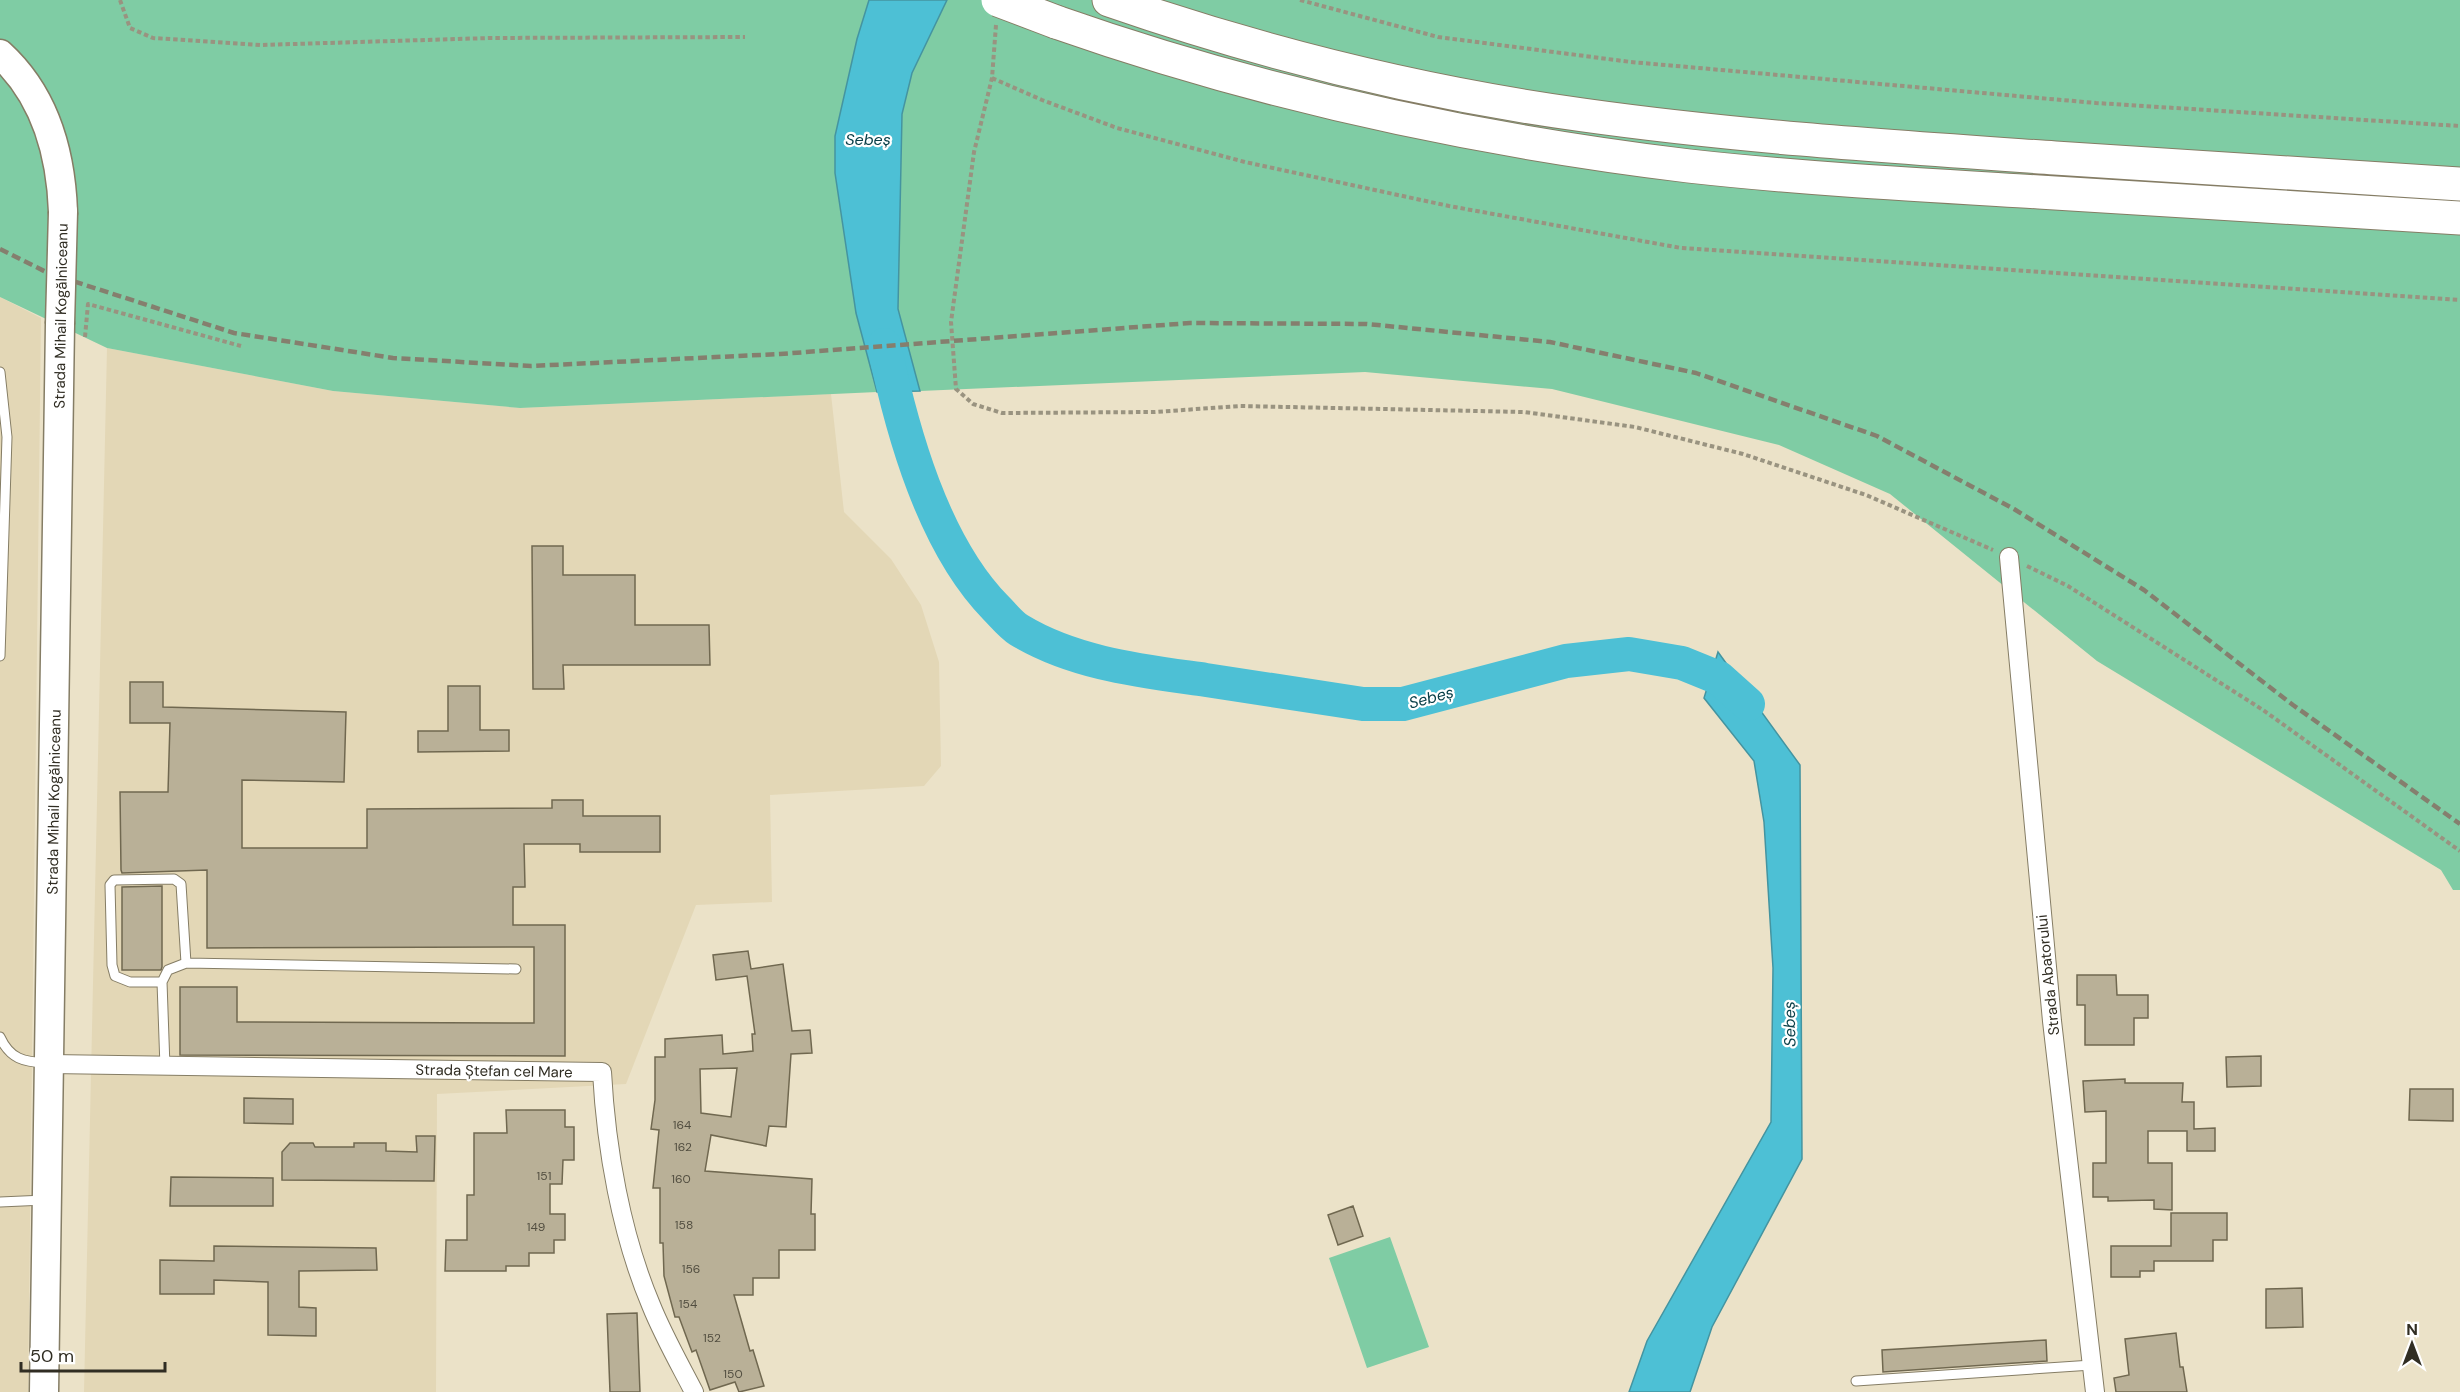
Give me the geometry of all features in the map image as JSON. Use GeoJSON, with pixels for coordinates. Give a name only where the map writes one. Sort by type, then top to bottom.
{"type":"FeatureCollection","features":[{"type":"Feature","properties":{"kind":"highway"},"geometry":{"type":"LineString","coordinates":[[1109,0],[1239,42],[1357,72],[1579,115],[1697,130],[1856,145],[2460,184]]}},
{"type":"Feature","properties":{"kind":"highway"},"geometry":{"type":"LineString","coordinates":[[997,10],[1056,22],[1138,51],[1229,78],[1351,108],[1572,149],[1689,166],[1832,180],[2460,218]]}},
{"type":"Feature","properties":{"kind":"main road","name":"Strada Mihail Kogălniceanu"},"geometry":{"type":"LineString","coordinates":[[0,54],[28,89],[47,122],[60,163],[63,212],[44,1392]]}},
{"type":"Feature","properties":{"kind":"street","name":"Strada Abatorului"},"geometry":{"type":"LineString","coordinates":[[2009,557],[2052,1021],[2095,1392]]}},
{"type":"Feature","properties":{"kind":"street","name":"Strada Ștefan cel Mare"},"geometry":{"type":"LineString","coordinates":[[50,1064],[602,1072],[605,1119],[613,1168],[637,1268],[660,1326],[694,1392]]}},
{"type":"Feature","properties":{"kind":"lane"},"geometry":{"type":"LineString","coordinates":[[0,372],[7,437],[0,656]]}},
{"type":"Feature","properties":{"kind":"lane"},"geometry":{"type":"LineString","coordinates":[[162,982],[130,982],[115,976],[112,965],[110,885],[114,880],[174,879],[182,884],[186,963]]}},
{"type":"Feature","properties":{"kind":"lane"},"geometry":{"type":"LineString","coordinates":[[165,1067],[162,982],[168,970],[186,963],[516,969]]}},
{"type":"Feature","properties":{"kind":"lane"},"geometry":{"type":"LineString","coordinates":[[0,1038],[11,1055],[25,1062],[50,1064]]}},
{"type":"Feature","properties":{"kind":"lane"},"geometry":{"type":"LineString","coordinates":[[0,1202],[47,1200]]}},
{"type":"Feature","properties":{"kind":"lane"},"geometry":{"type":"LineString","coordinates":[[1856,1381],[2092,1365]]}},
{"type":"Feature","properties":{"kind":"path"},"geometry":{"type":"LineString","coordinates":[[120,0],[130,28],[153,38],[183,41],[261,45],[490,38],[746,37]]}},
{"type":"Feature","properties":{"kind":"path"},"geometry":{"type":"LineString","coordinates":[[1300,0],[1438,37],[1631,62],[2096,103],[2460,126]]}},
{"type":"Feature","properties":{"kind":"path"},"geometry":{"type":"LineString","coordinates":[[997,10],[992,78],[974,152],[951,322],[956,389],[973,404],[1002,413],[1155,412],[1240,406],[1524,412],[1635,427],[1743,454],[1866,495],[1942,526],[2068,586],[2263,710],[2460,851]]}},
{"type":"Feature","properties":{"kind":"path"},"geometry":{"type":"LineString","coordinates":[[992,78],[1042,100],[1117,128],[1245,162],[1449,206],[1681,248],[2460,300]]}},
{"type":"Feature","properties":{"kind":"path"},"geometry":{"type":"LineString","coordinates":[[84,348],[88,304],[241,346]]}},
{"type":"Feature","properties":{"kind":"shaded area"},"geometry":{"type":"Polygon","coordinates":[[[0,297],[41,318],[28,1392],[0,1392],[0,297]]]}},
{"type":"Feature","properties":{"kind":"shaded area"},"geometry":{"type":"Polygon","coordinates":[[[107,348],[333,391],[520,408],[831,394],[844,512],[891,559],[921,605],[939,662],[941,766],[924,786],[770,795],[772,902],[696,905],[626,1084],[437,1094],[436,1392],[84,1392],[107,348]]]}},
{"type":"Feature","properties":{"kind":"green space"},"geometry":{"type":"Polygon","coordinates":[[[0,0],[869,0],[857,39],[835,136],[835,173],[856,313],[877,392],[520,408],[333,391],[107,348],[0,297],[0,0]]]}},
{"type":"Feature","properties":{"kind":"green space"},"geometry":{"type":"Polygon","coordinates":[[[947,0],[2460,0],[2460,890],[2453,890],[2441,870],[2097,661],[1890,494],[1779,445],[1552,389],[1365,372],[920,391],[898,309],[902,114],[912,73],[947,0]]]}},
{"type":"Feature","properties":{"kind":"green space"},"geometry":{"type":"Polygon","coordinates":[[[1390,1237],[1429,1347],[1367,1368],[1329,1258],[1390,1237]]]}},
{"type":"Feature","properties":{"kind":"water","name":"Sebeș"},"geometry":{"type":"Polygon","coordinates":[[[869,0],[947,0],[912,73],[902,114],[898,309],[920,391],[877,392],[856,313],[835,173],[835,136],[857,39],[869,0]]]}},
{"type":"Feature","properties":{"kind":"water"},"geometry":{"type":"Polygon","coordinates":[[[1718,652],[1800,765],[1802,1159],[1712,1327],[1690,1392],[1629,1392],[1647,1341],[1771,1122],[1773,968],[1764,822],[1754,761],[1704,698],[1718,652]]]}},
{"type":"Feature","properties":{"kind":"building"},"geometry":{"type":"Polygon","coordinates":[[[532,546],[563,546],[563,575],[635,575],[635,625],[709,625],[710,665],[563,665],[564,689],[533,689],[532,546]]]}},
{"type":"Feature","properties":{"kind":"building"},"geometry":{"type":"Polygon","coordinates":[[[130,682],[163,682],[163,707],[346,712],[344,782],[242,780],[242,848],[367,848],[367,809],[552,808],[552,800],[583,800],[583,816],[660,816],[660,852],[580,852],[580,844],[524,844],[525,887],[513,887],[513,925],[565,925],[565,1056],[180,1055],[180,987],[237,987],[237,1022],[534,1023],[534,947],[207,948],[207,870],[122,873],[121,870],[120,792],[168,792],[170,723],[130,723],[130,682]]]}},
{"type":"Feature","properties":{"kind":"building"},"geometry":{"type":"Polygon","coordinates":[[[448,686],[480,686],[480,730],[509,730],[509,751],[418,752],[418,731],[448,731],[448,686]]]}},
{"type":"Feature","properties":{"kind":"building"},"geometry":{"type":"Polygon","coordinates":[[[162,886],[161,970],[122,970],[122,887],[162,886]]]}},
{"type":"Feature","properties":{"kind":"building"},"geometry":{"type":"Polygon","coordinates":[[[748,951],[751,969],[783,964],[792,1031],[810,1030],[812,1053],[791,1054],[786,1127],[769,1126],[766,1146],[711,1135],[705,1171],[812,1179],[811,1214],[815,1214],[815,1250],[779,1250],[779,1278],[753,1278],[753,1295],[734,1295],[750,1351],[753,1350],[764,1386],[739,1392],[735,1382],[710,1390],[696,1350],[692,1352],[679,1317],[675,1317],[664,1276],[663,1243],[660,1243],[660,1188],[653,1188],[659,1130],[651,1129],[655,1100],[655,1057],[665,1057],[665,1039],[722,1035],[723,1054],[753,1051],[752,1034],[755,1034],[747,976],[716,980],[713,955],[748,951]],[[737,1068],[700,1069],[701,1113],[731,1117],[737,1068]]]}},
{"type":"Feature","properties":{"kind":"building"},"geometry":{"type":"Polygon","coordinates":[[[2077,975],[2116,975],[2117,995],[2148,995],[2148,1018],[2134,1018],[2134,1045],[2085,1045],[2085,1005],[2077,1005],[2077,975]]]}},
{"type":"Feature","properties":{"kind":"building"},"geometry":{"type":"Polygon","coordinates":[[[2261,1056],[2261,1086],[2227,1087],[2226,1057],[2261,1056]]]}},
{"type":"Feature","properties":{"kind":"building"},"geometry":{"type":"Polygon","coordinates":[[[2125,1079],[2125,1083],[2183,1083],[2182,1102],[2194,1102],[2194,1129],[2215,1128],[2215,1151],[2187,1151],[2187,1131],[2148,1131],[2148,1163],[2172,1163],[2172,1210],[2154,1209],[2154,1200],[2108,1201],[2108,1197],[2093,1197],[2093,1163],[2106,1163],[2106,1111],[2085,1112],[2083,1081],[2125,1079]]]}},
{"type":"Feature","properties":{"kind":"building"},"geometry":{"type":"Polygon","coordinates":[[[2410,1089],[2453,1089],[2453,1121],[2409,1120],[2410,1089]]]}},
{"type":"Feature","properties":{"kind":"building"},"geometry":{"type":"Polygon","coordinates":[[[244,1098],[293,1099],[293,1124],[244,1123],[244,1098]]]}},
{"type":"Feature","properties":{"kind":"building"},"geometry":{"type":"Polygon","coordinates":[[[506,1110],[565,1110],[565,1127],[574,1127],[574,1160],[563,1160],[562,1184],[550,1184],[550,1214],[565,1214],[565,1240],[554,1240],[554,1253],[529,1253],[529,1266],[506,1266],[506,1271],[445,1271],[446,1240],[467,1240],[467,1195],[474,1195],[474,1133],[507,1133],[506,1110]]]}},
{"type":"Feature","properties":{"kind":"building"},"geometry":{"type":"Polygon","coordinates":[[[416,1136],[435,1136],[434,1181],[282,1180],[282,1152],[290,1143],[313,1143],[315,1147],[354,1147],[354,1143],[386,1143],[386,1151],[417,1152],[416,1136]]]}},
{"type":"Feature","properties":{"kind":"building"},"geometry":{"type":"Polygon","coordinates":[[[171,1177],[273,1178],[273,1206],[170,1206],[171,1177]]]}},
{"type":"Feature","properties":{"kind":"building"},"geometry":{"type":"Polygon","coordinates":[[[1353,1206],[1363,1236],[1338,1245],[1328,1215],[1353,1206]]]}},
{"type":"Feature","properties":{"kind":"building"},"geometry":{"type":"Polygon","coordinates":[[[2171,1213],[2227,1213],[2227,1240],[2213,1240],[2213,1261],[2154,1261],[2154,1271],[2140,1271],[2140,1277],[2111,1277],[2111,1246],[2171,1246],[2171,1213]]]}},
{"type":"Feature","properties":{"kind":"building"},"geometry":{"type":"Polygon","coordinates":[[[214,1246],[376,1248],[377,1270],[299,1271],[299,1307],[316,1308],[316,1336],[268,1335],[268,1282],[214,1280],[214,1294],[160,1294],[160,1260],[214,1261],[214,1246]]]}},
{"type":"Feature","properties":{"kind":"building"},"geometry":{"type":"Polygon","coordinates":[[[2302,1288],[2303,1327],[2266,1328],[2266,1289],[2302,1288]]]}},
{"type":"Feature","properties":{"kind":"building"},"geometry":{"type":"Polygon","coordinates":[[[637,1313],[640,1392],[610,1392],[607,1314],[637,1313]]]}},
{"type":"Feature","properties":{"kind":"building"},"geometry":{"type":"Polygon","coordinates":[[[2176,1333],[2180,1367],[2183,1367],[2187,1392],[2116,1392],[2114,1378],[2129,1375],[2125,1339],[2176,1333]]]}},
{"type":"Feature","properties":{"kind":"building"},"geometry":{"type":"Polygon","coordinates":[[[2046,1340],[2047,1361],[1883,1372],[1882,1350],[2046,1340]]]}},
{"type":"Feature","properties":{"kind":"waterway","name":"Sebeș"},"geometry":{"type":"LineString","coordinates":[[884,345],[900,413],[923,485],[954,552],[974,582],[996,608],[1019,630],[1041,642],[1086,658],[1134,669],[1363,704],[1403,704],[1566,661],[1629,654],[1682,663],[1719,678],[1748,704]]}},
{"type":"Feature","properties":{"kind":"railway"},"geometry":{"type":"LineString","coordinates":[[0,249],[48,273],[234,333],[393,358],[531,366],[780,354],[1190,323],[1367,324],[1550,342],[1696,373],[1877,436],[2014,509],[2144,590],[2293,705],[2460,824]]}}]}
